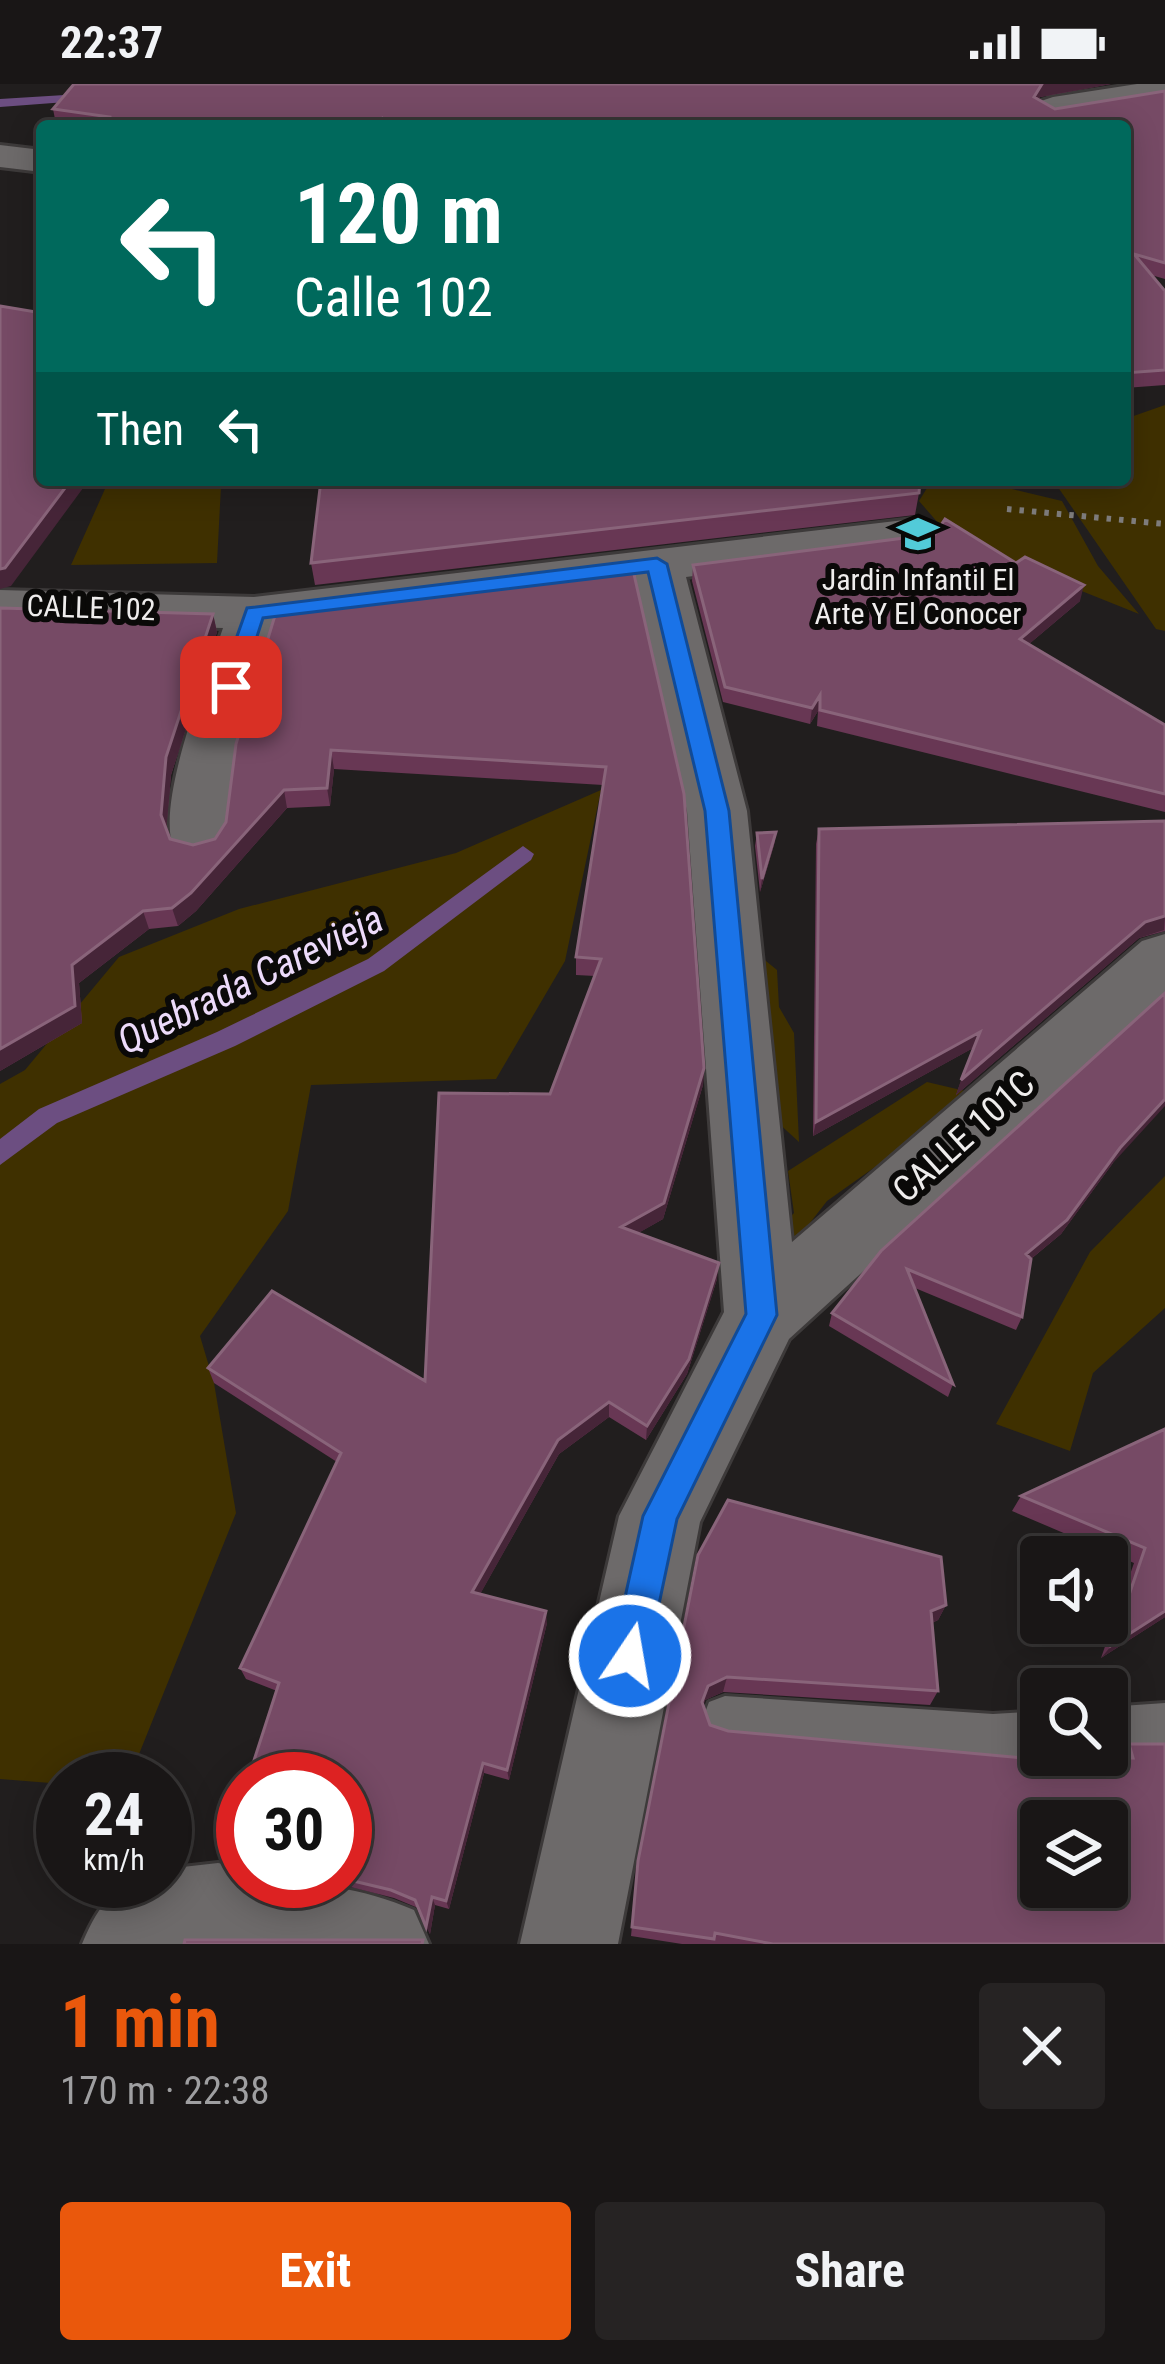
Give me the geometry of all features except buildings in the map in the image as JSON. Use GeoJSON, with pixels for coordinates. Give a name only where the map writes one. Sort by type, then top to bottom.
{"type":"FeatureCollection","features":[{"type":"Feature","properties":{"kind":"street"},"geometry":{"type":"LineString","coordinates":[[1053,108],[1165,90]]}},
{"type":"Feature","properties":{"kind":"street"},"geometry":{"type":"LineString","coordinates":[[0,156],[36,160]]}},
{"type":"Feature","properties":{"kind":"street","name":"CALLE 102"},"geometry":{"type":"LineString","coordinates":[[0,606],[254,613],[913,534]]}},
{"type":"Feature","properties":{"kind":"street"},"geometry":{"type":"LineString","coordinates":[[569,1944],[660,1516],[762,1315],[717,811],[657,564]]}},
{"type":"Feature","properties":{"kind":"street"},"geometry":{"type":"LineString","coordinates":[[197,838],[207,761],[254,613]]}},
{"type":"Feature","properties":{"kind":"street","name":"CALLE 101C"},"geometry":{"type":"LineString","coordinates":[[762,1315],[1165,958]]}},
{"type":"Feature","properties":{"kind":"street"},"geometry":{"type":"LineString","coordinates":[[131,1944],[163,1918],[218,1911],[380,1944]]}},
{"type":"Feature","properties":{"kind":"lane"},"geometry":{"type":"LineString","coordinates":[[725,1718],[1020,1735]]}},
{"type":"Feature","properties":{"kind":"lane"},"geometry":{"type":"LineString","coordinates":[[1128,1729],[1165,1726]]}},
{"type":"Feature","properties":{"kind":"path"},"geometry":{"type":"LineString","coordinates":[[1007,509],[1165,524]]}},
{"type":"Feature","properties":{"kind":"shaded area"},"geometry":{"type":"Polygon","coordinates":[[[1165,405],[1165,631],[1156,629],[1057,486],[1131,486],[1131,417],[1165,405]]]}},
{"type":"Feature","properties":{"kind":"shaded area"},"geometry":{"type":"Polygon","coordinates":[[[106,486],[221,486],[217,563],[71,565],[106,486]]]}},
{"type":"Feature","properties":{"kind":"shaded area"},"geometry":{"type":"Polygon","coordinates":[[[928,486],[1000,486],[1062,501],[1098,566],[1139,614],[952,539],[919,501],[928,486]]]}},
{"type":"Feature","properties":{"kind":"shaded area"},"geometry":{"type":"Polygon","coordinates":[[[601,790],[565,961],[496,1079],[311,1085],[288,1211],[200,1336],[214,1383],[236,1513],[140,1752],[36,1752],[36,1782],[0,1779],[0,1084],[25,1070],[119,957],[239,909],[456,853],[601,790]]]}},
{"type":"Feature","properties":{"kind":"shaded area"},"geometry":{"type":"Polygon","coordinates":[[[760,956],[777,970],[779,1007],[794,1033],[799,1142],[763,1109],[760,956]]]}},
{"type":"Feature","properties":{"kind":"shaded area"},"geometry":{"type":"Polygon","coordinates":[[[927,1082],[978,1094],[827,1201],[775,1268],[770,1238],[794,1213],[788,1171],[927,1082]]]}},
{"type":"Feature","properties":{"kind":"shaded area"},"geometry":{"type":"Polygon","coordinates":[[[1165,1176],[1165,1308],[1093,1373],[1070,1451],[996,1424],[1090,1252],[1165,1176]]]}},
{"type":"Feature","properties":{"kind":"waterway"},"geometry":{"type":"LineString","coordinates":[[0,103],[93,96]]}},
{"type":"Feature","properties":{"kind":"waterway","name":"Quebrada Carevieja"},"geometry":{"type":"LineString","coordinates":[[0,1154],[48,1116],[226,1039],[376,965],[523,854]]}},
{"type":"Feature","properties":{"kind":"place","name":"Jardin Infantil El Arte Y El Conocer"},"geometry":{"type":"Point","coordinates":[918,534]}},
{"type":"Feature","properties":{"kind":"route"},"geometry":{"type":"LineString","coordinates":[[231,687],[254,613],[542,582],[657,564],[717,811],[762,1315],[660,1516],[630,1656]]}}]}
